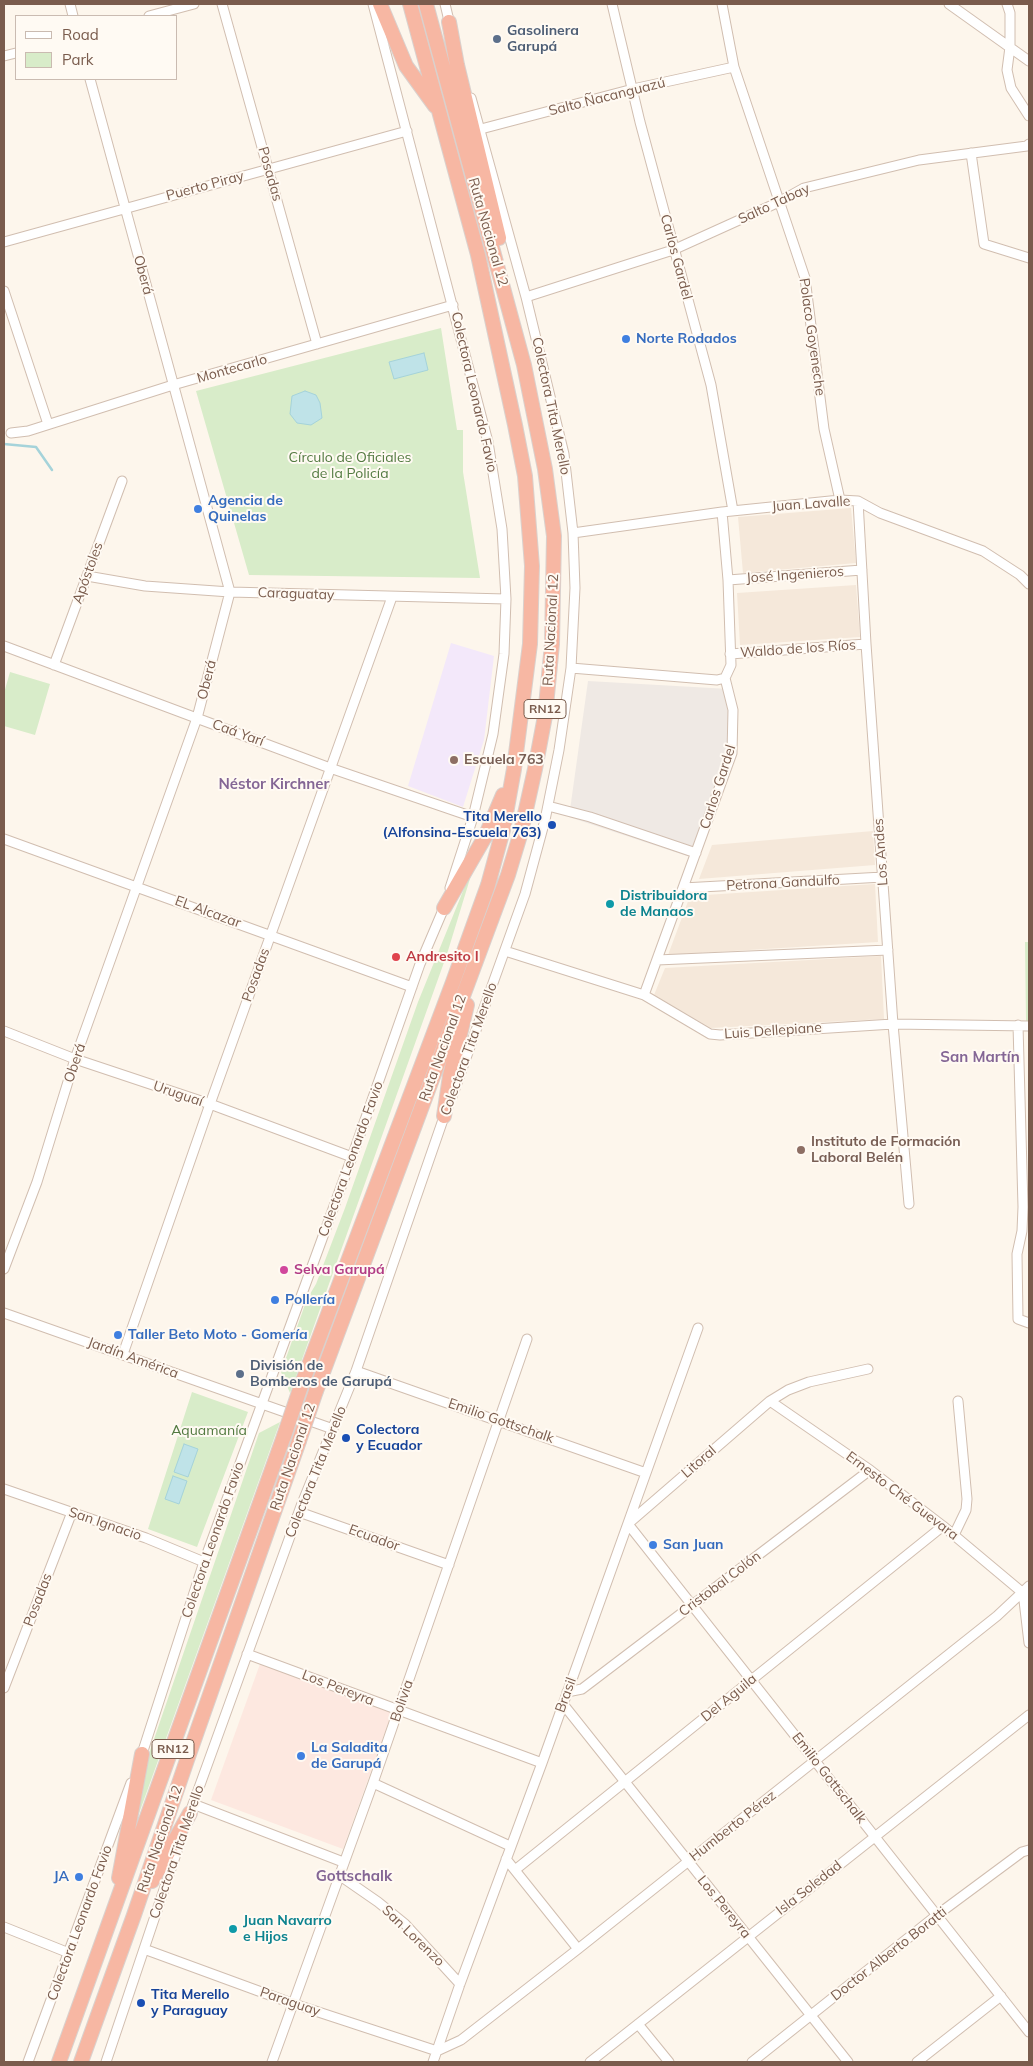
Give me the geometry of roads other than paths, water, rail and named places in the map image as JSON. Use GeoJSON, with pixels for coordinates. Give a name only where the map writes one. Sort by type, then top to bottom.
{"type":"FeatureCollection","features":[{"type":"Feature","properties":{"kind":"highway"},"geometry":{"type":"LineString","coordinates":[[380,4],[406,66],[440,113]]}},
{"type":"Feature","properties":{"kind":"highway","name":"Ruta Nacional 12"},"geometry":{"type":"LineString","coordinates":[[59,2062],[301,1386],[488,885],[503,830],[514,769],[530,634],[532,566],[525,476],[478,255],[410,4]]}},
{"type":"Feature","properties":{"kind":"highway","name":"Ruta Nacional 12"},"geometry":{"type":"LineString","coordinates":[[80,2062],[134,1915],[316,1391],[508,875],[521,832],[545,716],[552,644],[554,536],[546,469],[524,366],[426,4]]}},
{"type":"Feature","properties":{"kind":"highway"},"geometry":{"type":"LineString","coordinates":[[449,22],[457,65],[504,259],[511,316]]}},
{"type":"Feature","properties":{"kind":"highway"},"geometry":{"type":"LineString","coordinates":[[444,908],[486,835],[514,769]]}},
{"type":"Feature","properties":{"kind":"highway"},"geometry":{"type":"LineString","coordinates":[[444,1116],[450,1076],[483,940]]}},
{"type":"Feature","properties":{"kind":"highway"},"geometry":{"type":"LineString","coordinates":[[112,1918],[142,1754]]}},
{"type":"Feature","properties":{"kind":"highway"},"geometry":{"type":"LineString","coordinates":[[134,1915],[192,1808]]}},
{"type":"Feature","properties":{"kind":"street"},"geometry":{"type":"LineString","coordinates":[[153,15],[194,4]]}},
{"type":"Feature","properties":{"kind":"street","name":"Posadas"},"geometry":{"type":"LineString","coordinates":[[222,4],[317,344]]}},
{"type":"Feature","properties":{"kind":"street","name":"Colectora Leonardo Favio"},"geometry":{"type":"LineString","coordinates":[[28,2062],[43,2027],[142,1754],[204,1562],[352,1157],[420,964],[444,908],[473,817],[494,734],[504,654],[506,599],[502,529],[488,442],[373,4]]}},
{"type":"Feature","properties":{"kind":"street","name":"Colectora Tita Merello"},"geometry":{"type":"LineString","coordinates":[[106,2062],[192,1808],[247,1654],[299,1512],[356,1371],[444,1116],[525,894],[548,806],[559,750],[571,668],[575,588],[573,533],[564,454],[526,297],[445,4]]}},
{"type":"Feature","properties":{"kind":"street","name":"Carlos Gardel"},"geometry":{"type":"LineString","coordinates":[[612,4],[673,250],[711,385],[734,511]]}},
{"type":"Feature","properties":{"kind":"street","name":"Polaco Goyeneche"},"geometry":{"type":"LineString","coordinates":[[722,4],[734,67],[805,278],[824,429],[840,500]]}},
{"type":"Feature","properties":{"kind":"street"},"geometry":{"type":"LineString","coordinates":[[949,4],[1029,62]]}},
{"type":"Feature","properties":{"kind":"street"},"geometry":{"type":"LineString","coordinates":[[1007,4],[1010,13],[1010,47],[1007,70],[1011,88],[1029,116]]}},
{"type":"Feature","properties":{"kind":"street","name":"Salto Ñacanguazú"},"geometry":{"type":"LineString","coordinates":[[481,129],[633,89],[734,67]]}},
{"type":"Feature","properties":{"kind":"street","name":"Oberá"},"geometry":{"type":"LineString","coordinates":[[4,1269],[37,1182],[76,1059],[197,718],[230,592],[90,80]]}},
{"type":"Feature","properties":{"kind":"street","name":"Puerto Piray"},"geometry":{"type":"LineString","coordinates":[[4,242],[407,131]]}},
{"type":"Feature","properties":{"kind":"street","name":"Salto Tabay"},"geometry":{"type":"LineString","coordinates":[[526,297],[673,250],[779,202],[804,188],[919,160],[1027,146],[1029,144]]}},
{"type":"Feature","properties":{"kind":"street"},"geometry":{"type":"LineString","coordinates":[[971,153],[984,244],[1029,258]]}},
{"type":"Feature","properties":{"kind":"street"},"geometry":{"type":"LineString","coordinates":[[4,291],[48,424]]}},
{"type":"Feature","properties":{"kind":"street","name":"Montecarlo"},"geometry":{"type":"LineString","coordinates":[[11,433],[28,431],[173,385],[453,305]]}},
{"type":"Feature","properties":{"kind":"street","name":"Apóstoles"},"geometry":{"type":"LineString","coordinates":[[54,665],[122,480]]}},
{"type":"Feature","properties":{"kind":"street","name":"Juan Lavalle"},"geometry":{"type":"LineString","coordinates":[[573,533],[722,512],[840,500],[858,500],[880,513],[983,551],[1020,574],[1029,584]]}},
{"type":"Feature","properties":{"kind":"street","name":"Los Andes"},"geometry":{"type":"LineString","coordinates":[[858,500],[882,877],[909,1204]]}},
{"type":"Feature","properties":{"kind":"street","name":"Carlos Gardel"},"geometry":{"type":"LineString","coordinates":[[644,995],[732,752],[733,710],[725,678],[731,665],[728,580],[722,512]]}},
{"type":"Feature","properties":{"kind":"street","name":"José Ingenieros"},"geometry":{"type":"LineString","coordinates":[[728,580],[862,570]]}},
{"type":"Feature","properties":{"kind":"street","name":"Caraguatay"},"geometry":{"type":"LineString","coordinates":[[87,576],[145,586],[230,592],[506,599]]}},
{"type":"Feature","properties":{"kind":"street","name":"Posadas"},"geometry":{"type":"LineString","coordinates":[[123,1354],[210,1104],[392,597]]}},
{"type":"Feature","properties":{"kind":"street","name":"Waldo de los Ríos"},"geometry":{"type":"LineString","coordinates":[[730,654],[866,644]]}},
{"type":"Feature","properties":{"kind":"street","name":"Caá Yarí"},"geometry":{"type":"LineString","coordinates":[[4,646],[330,768],[473,817]]}},
{"type":"Feature","properties":{"kind":"street"},"geometry":{"type":"LineString","coordinates":[[571,668],[717,680],[725,678]]}},
{"type":"Feature","properties":{"kind":"street"},"geometry":{"type":"LineString","coordinates":[[548,806],[590,816],[696,853]]}},
{"type":"Feature","properties":{"kind":"street","name":"EL Alcazar"},"geometry":{"type":"LineString","coordinates":[[4,839],[271,934],[412,987]]}},
{"type":"Feature","properties":{"kind":"street","name":"Petrona Gandulfo"},"geometry":{"type":"LineString","coordinates":[[683,888],[882,877]]}},
{"type":"Feature","properties":{"kind":"street","name":"Luis Dellepiane"},"geometry":{"type":"LineString","coordinates":[[505,950],[644,995],[710,1034],[720,1035],[893,1024],[1029,1026]]}},
{"type":"Feature","properties":{"kind":"street"},"geometry":{"type":"LineString","coordinates":[[657,960],[888,950]]}},
{"type":"Feature","properties":{"kind":"street"},"geometry":{"type":"LineString","coordinates":[[1018,1026],[1025,1092],[1022,1231],[1017,1254],[1018,1319],[1029,1323]]}},
{"type":"Feature","properties":{"kind":"street","name":"Uruguaí"},"geometry":{"type":"LineString","coordinates":[[4,1031],[76,1059],[210,1104],[352,1157]]}},
{"type":"Feature","properties":{"kind":"street","name":"Jardín América"},"geometry":{"type":"LineString","coordinates":[[4,1313],[333,1429]]}},
{"type":"Feature","properties":{"kind":"street","name":"Brasil"},"geometry":{"type":"LineString","coordinates":[[433,2062],[698,1328]]}},
{"type":"Feature","properties":{"kind":"street","name":"Bolivia"},"geometry":{"type":"LineString","coordinates":[[272,2062],[373,1783],[527,1339]]}},
{"type":"Feature","properties":{"kind":"street","name":"Litoral"},"geometry":{"type":"LineString","coordinates":[[628,1524],[770,1401],[788,1390],[809,1382],[868,1368]]}},
{"type":"Feature","properties":{"kind":"street","name":"Emilio Gottschalk"},"geometry":{"type":"LineString","coordinates":[[356,1371],[500,1420],[646,1473]]}},
{"type":"Feature","properties":{"kind":"street","name":"Ernesto Ché Guevara"},"geometry":{"type":"LineString","coordinates":[[770,1401],[870,1470],[1027,1592]]}},
{"type":"Feature","properties":{"kind":"street"},"geometry":{"type":"LineString","coordinates":[[954,1535],[966,1510],[967,1499],[958,1401]]}},
{"type":"Feature","properties":{"kind":"street","name":"Cristobal Colón"},"geometry":{"type":"LineString","coordinates":[[567,1692],[582,1689],[870,1470]]}},
{"type":"Feature","properties":{"kind":"street","name":"San Ignacio"},"geometry":{"type":"LineString","coordinates":[[4,1489],[146,1538],[204,1562]]}},
{"type":"Feature","properties":{"kind":"street","name":"Posadas"},"geometry":{"type":"LineString","coordinates":[[4,1688],[72,1512]]}},
{"type":"Feature","properties":{"kind":"street","name":"Ecuador"},"geometry":{"type":"LineString","coordinates":[[299,1512],[449,1565]]}},
{"type":"Feature","properties":{"kind":"street","name":"Emilio Gottschalk"},"geometry":{"type":"LineString","coordinates":[[628,1524],[1029,2032]]}},
{"type":"Feature","properties":{"kind":"street","name":"Del Aguila"},"geometry":{"type":"LineString","coordinates":[[515,1870],[943,1526]]}},
{"type":"Feature","properties":{"kind":"street"},"geometry":{"type":"LineString","coordinates":[[1027,1592],[1029,1644]]}},
{"type":"Feature","properties":{"kind":"street","name":"Humberto Pérez"},"geometry":{"type":"LineString","coordinates":[[437,2051],[461,2040],[578,1949],[1027,1592]]}},
{"type":"Feature","properties":{"kind":"street","name":"Los Pereyra"},"geometry":{"type":"LineString","coordinates":[[247,1654],[542,1763]]}},
{"type":"Feature","properties":{"kind":"street","name":"Los Pereyra"},"geometry":{"type":"LineString","coordinates":[[562,1704],[848,2062]]}},
{"type":"Feature","properties":{"kind":"street","name":"Isla Soledad"},"geometry":{"type":"LineString","coordinates":[[590,2062],[1029,1715]]}},
{"type":"Feature","properties":{"kind":"street"},"geometry":{"type":"LineString","coordinates":[[373,1783],[510,1846]]}},
{"type":"Feature","properties":{"kind":"street"},"geometry":{"type":"LineString","coordinates":[[192,1808],[343,1862]]}},
{"type":"Feature","properties":{"kind":"street","name":"Doctor Alberto Boratti"},"geometry":{"type":"LineString","coordinates":[[752,2062],[937,1915],[1022,1852],[1029,1850]]}},
{"type":"Feature","properties":{"kind":"street"},"geometry":{"type":"LineString","coordinates":[[506,1859],[578,1949]]}},
{"type":"Feature","properties":{"kind":"street","name":"San Lorenzo"},"geometry":{"type":"LineString","coordinates":[[339,1875],[378,1902],[405,1924],[460,1984]]}},
{"type":"Feature","properties":{"kind":"street"},"geometry":{"type":"LineString","coordinates":[[4,1927],[69,1953]]}},
{"type":"Feature","properties":{"kind":"street","name":"Paraguay"},"geometry":{"type":"LineString","coordinates":[[144,1949],[294,2004],[437,2051]]}},
{"type":"Feature","properties":{"kind":"street"},"geometry":{"type":"LineString","coordinates":[[917,2062],[1001,1996]]}},
{"type":"Feature","properties":{"kind":"street"},"geometry":{"type":"LineString","coordinates":[[638,2024],[669,2062]]}},
{"type":"Feature","properties":{"kind":"water"},"geometry":{"type":"Polygon","coordinates":[[[424,353],[428,370],[394,379],[389,362],[424,353]]]}},
{"type":"Feature","properties":{"kind":"water"},"geometry":{"type":"Polygon","coordinates":[[[305,391],[316,395],[320,403],[322,418],[311,425],[297,423],[290,414],[292,396],[305,391]]]}},
{"type":"Feature","properties":{"kind":"water"},"geometry":{"type":"Polygon","coordinates":[[[184,1444],[198,1449],[188,1477],[174,1472],[184,1444]]]}},
{"type":"Feature","properties":{"kind":"water"},"geometry":{"type":"Polygon","coordinates":[[[173,1476],[187,1481],[179,1504],[165,1499],[173,1476]]]}},
{"type":"Feature","properties":{"kind":"waterway"},"geometry":{"type":"LineString","coordinates":[[4,444],[36,447],[52,470]]}},
{"type":"Feature","properties":{"kind":"place","name":"Gasolinera Garupá"},"geometry":{"type":"Point","coordinates":[497,39]}},
{"type":"Feature","properties":{"kind":"place","name":"Norte Rodados"},"geometry":{"type":"Point","coordinates":[626,339]}},
{"type":"Feature","properties":{"kind":"place","name":"Agencia de Quinelas"},"geometry":{"type":"Point","coordinates":[198,509]}},
{"type":"Feature","properties":{"kind":"place","name":"Escuela 763"},"geometry":{"type":"Point","coordinates":[454,760]}},
{"type":"Feature","properties":{"kind":"place","name":"Tita Merello (Alfonsina-Escuela 763)"},"geometry":{"type":"Point","coordinates":[552,825]}},
{"type":"Feature","properties":{"kind":"place","name":"Distribuidora de Manaos"},"geometry":{"type":"Point","coordinates":[610,904]}},
{"type":"Feature","properties":{"kind":"place","name":"Andresito I"},"geometry":{"type":"Point","coordinates":[396,957]}},
{"type":"Feature","properties":{"kind":"place","name":"Instituto de Formación Laboral Belén"},"geometry":{"type":"Point","coordinates":[801,1150]}},
{"type":"Feature","properties":{"kind":"place","name":"Selva Garupá"},"geometry":{"type":"Point","coordinates":[284,1270]}},
{"type":"Feature","properties":{"kind":"place","name":"Pollería"},"geometry":{"type":"Point","coordinates":[275,1300]}},
{"type":"Feature","properties":{"kind":"place","name":"Taller Beto Moto - Gomería"},"geometry":{"type":"Point","coordinates":[118,1335]}},
{"type":"Feature","properties":{"kind":"place","name":"División de Bomberos de Garupá"},"geometry":{"type":"Point","coordinates":[240,1374]}},
{"type":"Feature","properties":{"kind":"place","name":"Colectora y Ecuador"},"geometry":{"type":"Point","coordinates":[346,1438]}},
{"type":"Feature","properties":{"kind":"place","name":"San Juan"},"geometry":{"type":"Point","coordinates":[653,1545]}},
{"type":"Feature","properties":{"kind":"place","name":"La Saladita de Garupá"},"geometry":{"type":"Point","coordinates":[301,1756]}},
{"type":"Feature","properties":{"kind":"place","name":"JA"},"geometry":{"type":"Point","coordinates":[79,1877]}},
{"type":"Feature","properties":{"kind":"place","name":"Juan Navarro e Hijos"},"geometry":{"type":"Point","coordinates":[233,1929]}},
{"type":"Feature","properties":{"kind":"place","name":"Tita Merello y Paraguay"},"geometry":{"type":"Point","coordinates":[141,2003]}},
{"type":"Feature","properties":{"kind":"district","name":"Néstor Kirchner"},"geometry":{"type":"Point","coordinates":[274,784]}},
{"type":"Feature","properties":{"kind":"district","name":"San Martín"},"geometry":{"type":"Point","coordinates":[980,1057]}},
{"type":"Feature","properties":{"kind":"district","name":"Gottschalk"},"geometry":{"type":"Point","coordinates":[354,1876]}},
{"type":"Feature","properties":{"kind":"park label","name":"Círculo de Oficiales de la Policía"},"geometry":{"type":"Point","coordinates":[350,466]}},
{"type":"Feature","properties":{"kind":"park label","name":"Aquamanía"},"geometry":{"type":"Point","coordinates":[209,1431]}}]}
